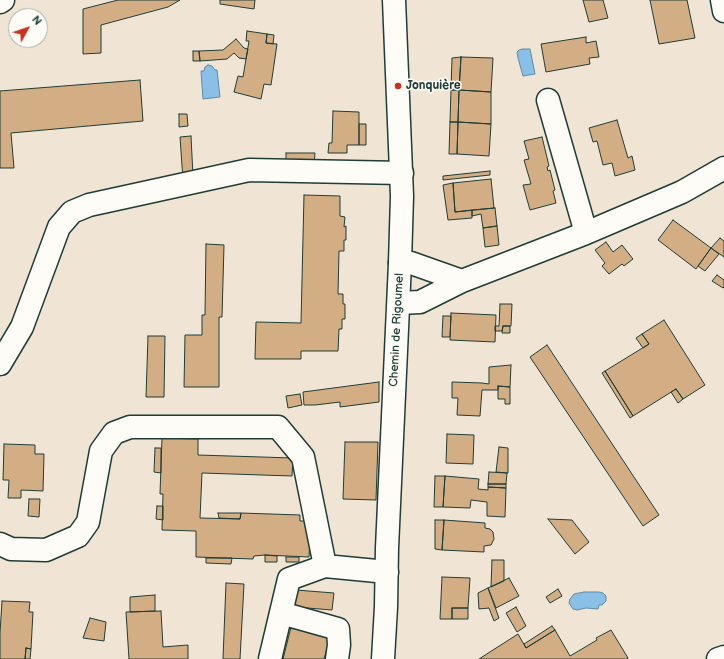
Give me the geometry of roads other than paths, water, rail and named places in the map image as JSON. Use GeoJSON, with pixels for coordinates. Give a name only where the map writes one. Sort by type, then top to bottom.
{"type":"FeatureCollection","features":[{"type":"Feature","properties":{"kind":"main road","name":"Chemin de Rigoumel"},"geometry":{"type":"LineString","coordinates":[[383,659],[402,196],[394,0]]}},
{"type":"Feature","properties":{"kind":"main road"},"geometry":{"type":"LineString","coordinates":[[722,0],[724,11]]}},
{"type":"Feature","properties":{"kind":"main road"},"geometry":{"type":"LineString","coordinates":[[548,100],[586,233]]}},
{"type":"Feature","properties":{"kind":"main road"},"geometry":{"type":"LineString","coordinates":[[398,303],[420,302],[462,281],[586,233],[682,192],[724,168]]}},
{"type":"Feature","properties":{"kind":"main road"},"geometry":{"type":"LineString","coordinates":[[0,364],[22,327],[59,227],[72,212],[90,205],[249,170],[402,173]]}},
{"type":"Feature","properties":{"kind":"main road"},"geometry":{"type":"LineString","coordinates":[[400,263],[411,263],[462,281]]}},
{"type":"Feature","properties":{"kind":"main road"},"geometry":{"type":"LineString","coordinates":[[0,544],[11,549],[46,550],[78,536],[88,522],[101,450],[114,433],[130,427],[278,427],[303,457],[325,566]]}},
{"type":"Feature","properties":{"kind":"main road"},"geometry":{"type":"LineString","coordinates":[[270,659],[289,579],[325,566],[387,572]]}},
{"type":"Feature","properties":{"kind":"main road"},"geometry":{"type":"LineString","coordinates":[[281,614],[338,629],[339,645],[337,659]]}},
{"type":"Feature","properties":{"kind":"main road"},"geometry":{"type":"LineString","coordinates":[[718,659],[724,657]]}},
{"type":"Feature","properties":{"kind":"water"},"geometry":{"type":"Polygon","coordinates":[[[523,49],[530,49],[535,74],[523,76],[517,52],[523,49]]]}},
{"type":"Feature","properties":{"kind":"water"},"geometry":{"type":"Polygon","coordinates":[[[208,65],[217,70],[220,97],[203,99],[201,71],[204,71],[205,67],[208,65]]]}},
{"type":"Feature","properties":{"kind":"water"},"geometry":{"type":"Polygon","coordinates":[[[584,592],[603,593],[606,596],[606,601],[602,605],[599,605],[598,609],[573,609],[569,603],[570,599],[574,594],[584,592]]]}},
{"type":"Feature","properties":{"kind":"place","name":"Jonquière"},"geometry":{"type":"Point","coordinates":[398,86]}}]}
